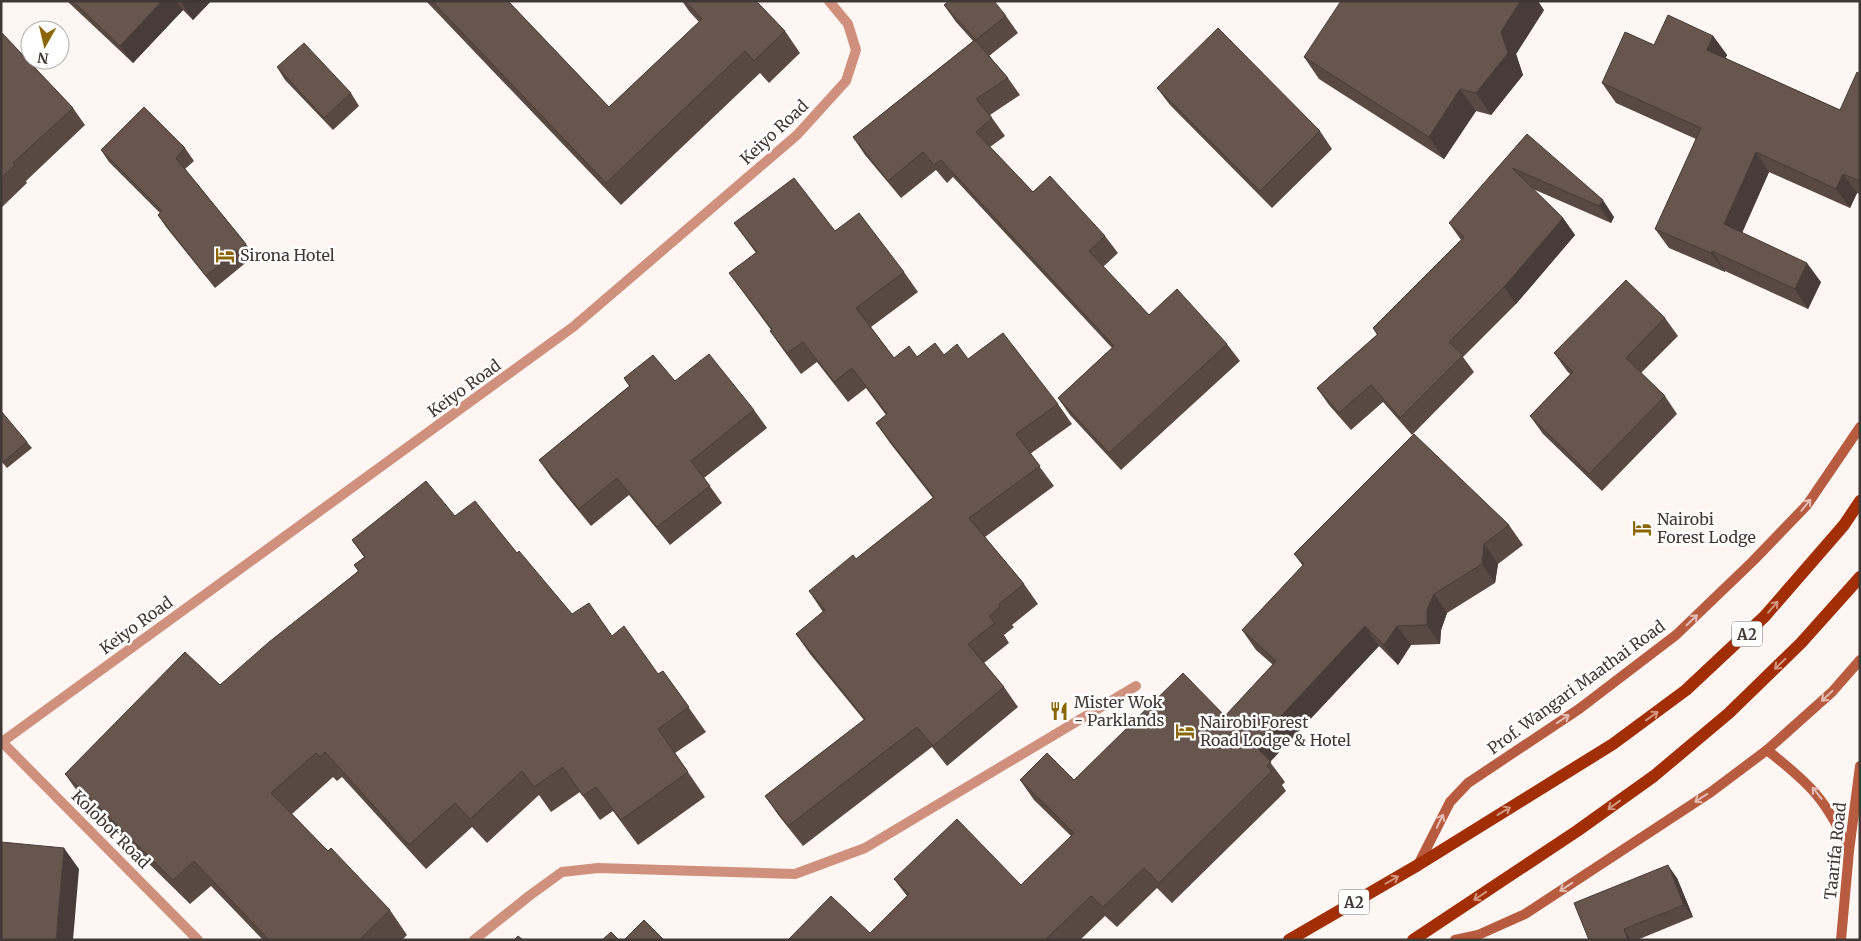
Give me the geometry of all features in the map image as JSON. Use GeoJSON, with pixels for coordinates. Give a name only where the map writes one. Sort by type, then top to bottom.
{"type":"FeatureCollection","features":[{"type":"Feature","properties":{"kind":"main road","name":"Prof. Wangari Maathai Road"},"geometry":{"type":"LineString","coordinates":[[1418,865],[1450,802],[1468,783],[1579,709],[1676,635],[1753,561],[1807,505],[1860,427]]}},
{"type":"Feature","properties":{"kind":"main road","name":"A2"},"geometry":{"type":"LineString","coordinates":[[1289,940],[1418,865],[1612,744],[1686,690],[1765,616],[1844,525],[1860,502]]}},
{"type":"Feature","properties":{"kind":"main road"},"geometry":{"type":"LineString","coordinates":[[1414,940],[1577,832],[1654,776],[1729,713],[1801,644],[1860,577]]}},
{"type":"Feature","properties":{"kind":"main road"},"geometry":{"type":"LineString","coordinates":[[1455,940],[1478,935],[1525,914],[1710,792],[1767,750],[1832,692],[1860,660]]}},
{"type":"Feature","properties":{"kind":"main road"},"geometry":{"type":"LineString","coordinates":[[1767,750],[1810,786],[1825,803],[1836,820],[1849,851]]}},
{"type":"Feature","properties":{"kind":"main road","name":"Taarifa Road"},"geometry":{"type":"LineString","coordinates":[[1841,940],[1849,851],[1860,766]]}},
{"type":"Feature","properties":{"kind":"street","name":"Keiyo Road"},"geometry":{"type":"LineString","coordinates":[[2,742],[573,327],[797,134],[846,81],[856,50],[848,24],[829,1]]}},
{"type":"Feature","properties":{"kind":"street"},"geometry":{"type":"LineString","coordinates":[[474,940],[562,872],[598,868],[795,874],[830,862],[865,848],[1136,686]]}},
{"type":"Feature","properties":{"kind":"street","name":"Kolobot Road"},"geometry":{"type":"LineString","coordinates":[[2,742],[198,940]]}},
{"type":"Feature","properties":{"kind":"building"},"geometry":{"type":"Polygon","coordinates":[[[73,1],[162,1],[120,46],[73,1]]]}},
{"type":"Feature","properties":{"kind":"building"},"geometry":{"type":"Polygon","coordinates":[[[432,1],[508,1],[609,107],[702,19],[685,1],[756,1],[785,31],[754,61],[745,51],[606,183],[432,1]]]}},
{"type":"Feature","properties":{"kind":"building"},"geometry":{"type":"Polygon","coordinates":[[[949,1],[994,1],[1006,16],[976,40],[944,5],[949,1]]]}},
{"type":"Feature","properties":{"kind":"building"},"geometry":{"type":"Polygon","coordinates":[[[1341,1],[1520,1],[1501,32],[1508,53],[1476,93],[1460,89],[1429,137],[1304,57],[1341,1]]]}},
{"type":"Feature","properties":{"kind":"building"},"geometry":{"type":"Polygon","coordinates":[[[1668,15],[1713,36],[1707,50],[1840,110],[1857,72],[1860,74],[1860,181],[1843,174],[1836,189],[1756,152],[1724,224],[1807,263],[1795,289],[1712,251],[1711,253],[1655,229],[1701,128],[1602,83],[1625,32],[1654,45],[1668,15]]]}},
{"type":"Feature","properties":{"kind":"building"},"geometry":{"type":"Polygon","coordinates":[[[1218,28],[1320,131],[1260,191],[1157,88],[1218,28]]]}},
{"type":"Feature","properties":{"kind":"building"},"geometry":{"type":"Polygon","coordinates":[[[1,32],[20,52],[20,70],[37,70],[73,108],[13,163],[15,165],[1,178],[1,32]]]}},
{"type":"Feature","properties":{"kind":"building"},"geometry":{"type":"Polygon","coordinates":[[[975,40],[1008,78],[976,99],[992,118],[976,132],[1033,192],[1050,176],[1105,236],[1089,251],[1149,315],[1177,289],[1227,344],[1109,453],[1058,398],[1114,346],[941,160],[934,165],[923,152],[888,181],[853,137],[975,40]]]}},
{"type":"Feature","properties":{"kind":"building"},"geometry":{"type":"Polygon","coordinates":[[[304,43],[351,93],[324,118],[277,67],[304,43]]]}},
{"type":"Feature","properties":{"kind":"building"},"geometry":{"type":"Polygon","coordinates":[[[144,107],[185,148],[176,158],[246,244],[206,276],[158,215],[162,211],[101,150],[144,107]]]}},
{"type":"Feature","properties":{"kind":"building"},"geometry":{"type":"Polygon","coordinates":[[[1527,134],[1603,200],[1599,206],[1512,168],[1563,218],[1504,287],[1449,342],[1463,355],[1400,418],[1371,385],[1339,413],[1317,388],[1378,334],[1373,328],[1464,237],[1449,223],[1527,134]]]}},
{"type":"Feature","properties":{"kind":"building"},"geometry":{"type":"Polygon","coordinates":[[[794,178],[835,231],[859,213],[904,272],[856,308],[894,358],[909,346],[917,357],[935,343],[944,355],[957,344],[968,359],[1003,333],[1058,404],[1016,434],[1040,466],[969,518],[1024,584],[998,605],[1000,607],[989,616],[995,623],[968,644],[1004,687],[933,746],[917,727],[788,826],[765,796],[865,719],[796,634],[825,610],[809,591],[853,555],[856,559],[934,497],[876,423],[887,414],[852,368],[834,382],[803,342],[787,353],[770,331],[772,329],[729,273],[757,252],[734,223],[794,178]]]}},
{"type":"Feature","properties":{"kind":"building"},"geometry":{"type":"Polygon","coordinates":[[[1626,280],[1665,318],[1626,358],[1665,396],[1589,474],[1530,416],[1573,372],[1554,353],[1626,280]]]}},
{"type":"Feature","properties":{"kind":"building"},"geometry":{"type":"Polygon","coordinates":[[[709,354],[754,410],[691,461],[710,486],[657,527],[617,478],[579,509],[539,460],[630,386],[624,378],[653,355],[675,381],[709,354]]]}},
{"type":"Feature","properties":{"kind":"building"},"geometry":{"type":"Polygon","coordinates":[[[1,411],[27,442],[3,462],[1,460],[1,411]]]}},
{"type":"Feature","properties":{"kind":"building"},"geometry":{"type":"Polygon","coordinates":[[[1414,434],[1509,525],[1484,544],[1482,564],[1434,594],[1427,610],[1427,625],[1397,626],[1384,645],[1365,626],[1254,745],[1271,762],[1267,766],[1272,771],[1159,883],[1144,868],[1103,907],[1091,896],[1045,940],[788,940],[831,896],[870,933],[909,894],[894,879],[957,819],[1021,885],[1074,833],[1020,780],[1047,753],[1074,780],[1183,673],[1225,716],[1276,661],[1242,630],[1304,564],[1294,554],[1414,434]]]}},
{"type":"Feature","properties":{"kind":"building"},"geometry":{"type":"Polygon","coordinates":[[[426,481],[455,516],[475,501],[517,553],[519,551],[572,614],[589,603],[612,636],[624,626],[658,674],[663,671],[689,707],[658,729],[688,772],[621,820],[596,787],[583,796],[563,767],[534,787],[522,771],[470,819],[455,803],[409,845],[325,752],[320,757],[316,753],[271,793],[328,851],[331,848],[390,910],[359,940],[269,940],[194,861],[173,880],[65,774],[185,652],[220,685],[269,642],[359,571],[354,565],[365,557],[352,540],[426,481]]]}},
{"type":"Feature","properties":{"kind":"building"},"geometry":{"type":"Polygon","coordinates":[[[1,842],[64,848],[56,940],[1,940],[1,842]]]}},
{"type":"Feature","properties":{"kind":"building"},"geometry":{"type":"Polygon","coordinates":[[[1668,865],[1684,905],[1624,929],[1628,940],[1589,940],[1574,903],[1668,865]]]}},
{"type":"Feature","properties":{"kind":"building"},"geometry":{"type":"Polygon","coordinates":[[[644,920],[664,940],[624,940],[644,920]]]}},
{"type":"Feature","properties":{"kind":"building"},"geometry":{"type":"Polygon","coordinates":[[[611,932],[619,940],[602,940],[611,932]]]}},
{"type":"Feature","properties":{"kind":"building"},"geometry":{"type":"Polygon","coordinates":[[[518,936],[523,940],[514,940],[518,936]]]}},
{"type":"Feature","properties":{"kind":"place","name":"Sirona Hotel"},"geometry":{"type":"Point","coordinates":[225,255]}},
{"type":"Feature","properties":{"kind":"place","name":"Nairobi Forest Lodge"},"geometry":{"type":"Point","coordinates":[1642,528]}},
{"type":"Feature","properties":{"kind":"place","name":"Mister Wok - Parklands"},"geometry":{"type":"Point","coordinates":[1059,711]}},
{"type":"Feature","properties":{"kind":"place","name":"Nairobi Forest Road Lodge & Hotel"},"geometry":{"type":"Point","coordinates":[1185,731]}}]}
